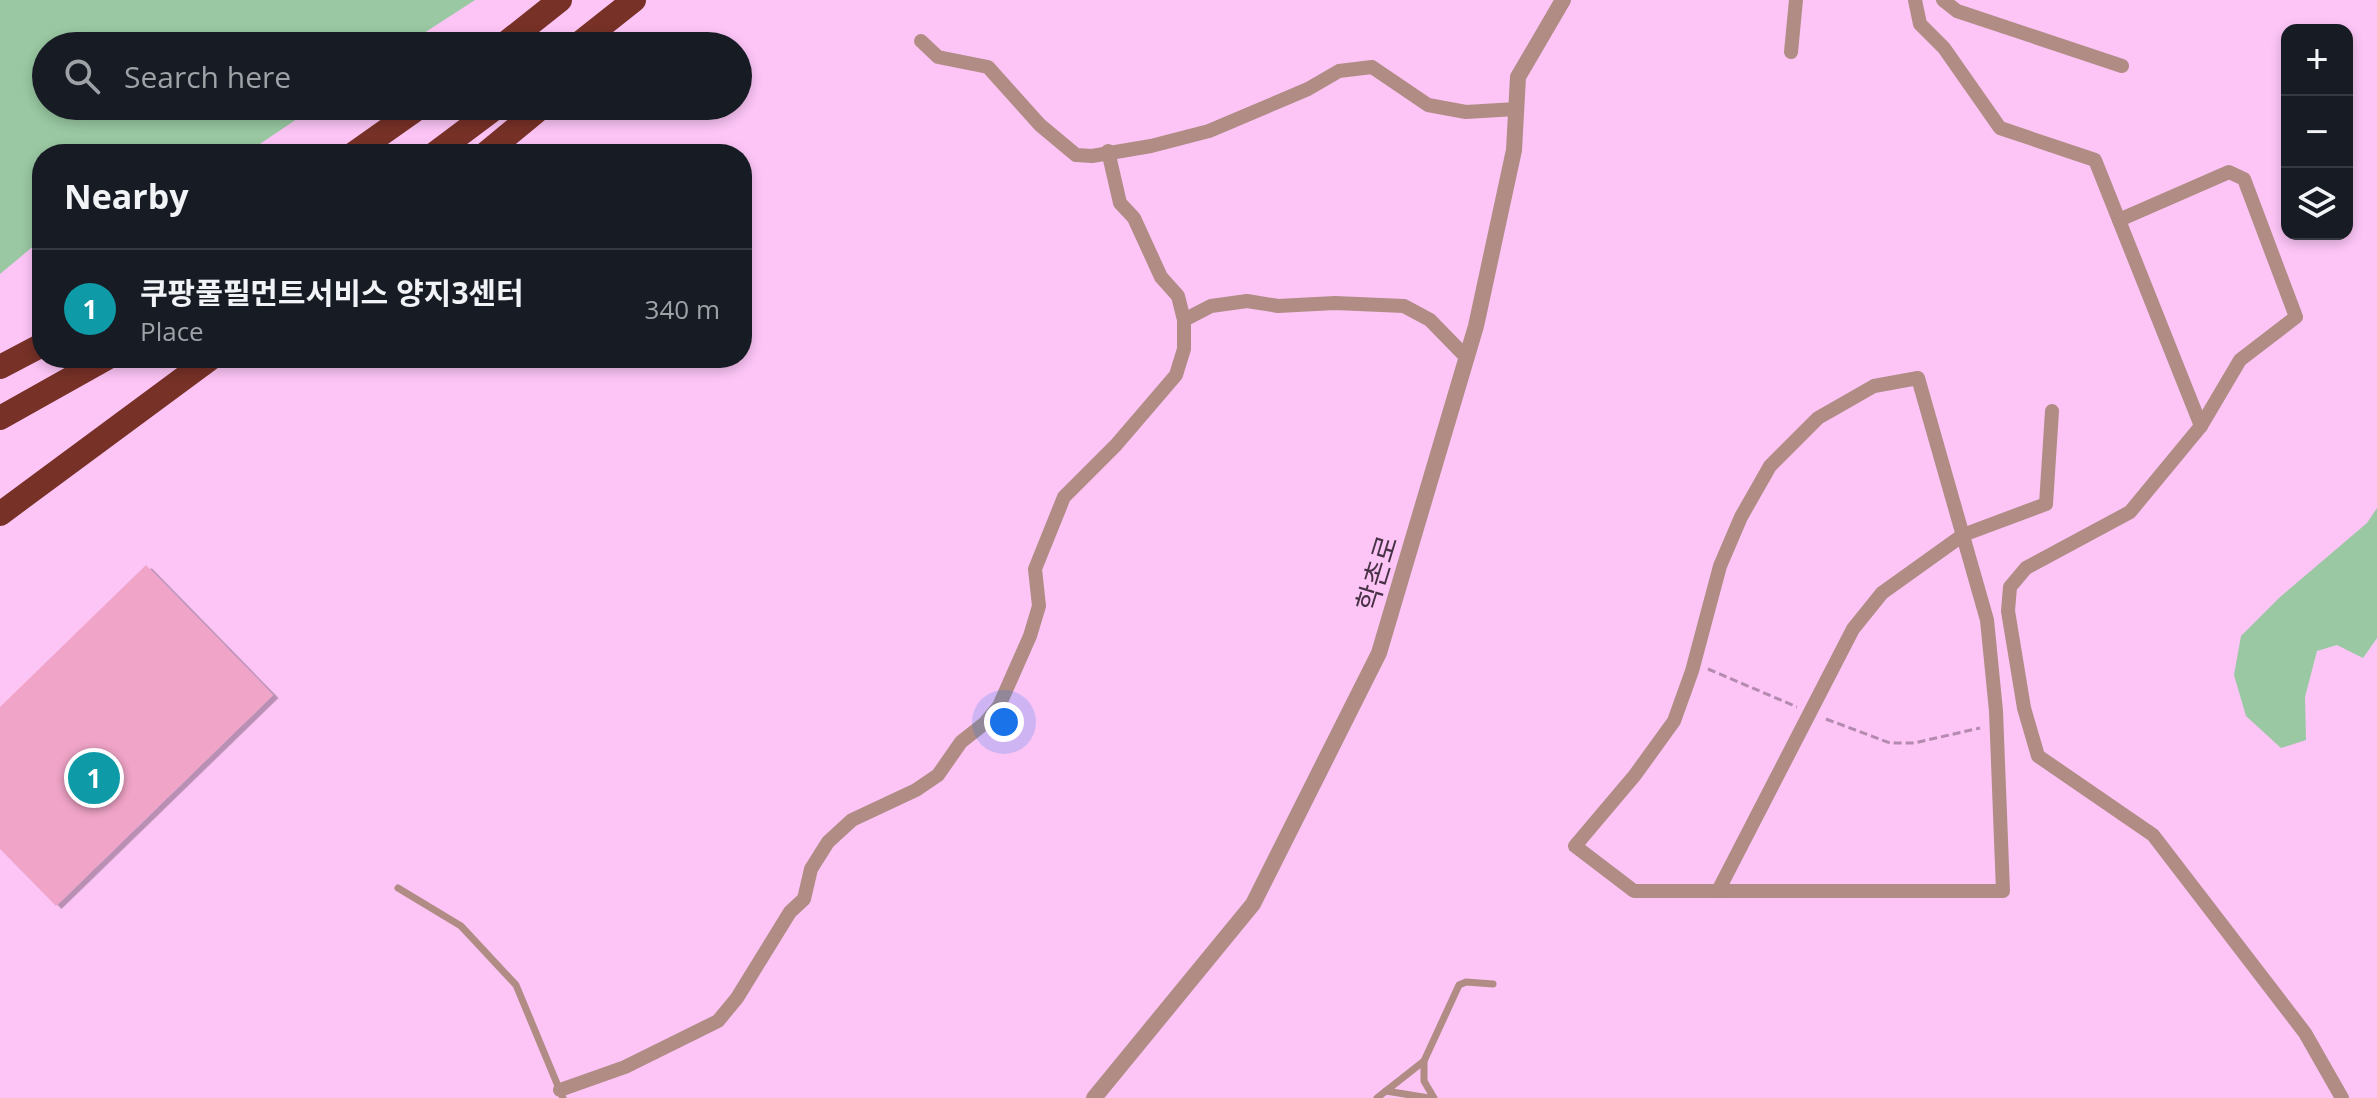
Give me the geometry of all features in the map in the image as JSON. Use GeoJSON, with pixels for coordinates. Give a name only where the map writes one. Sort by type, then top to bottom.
{"type":"FeatureCollection","features":[{"type":"Feature","properties":{"kind":"highway"},"geometry":{"type":"LineString","coordinates":[[520,32],[560,0]]}},
{"type":"Feature","properties":{"kind":"highway"},"geometry":{"type":"LineString","coordinates":[[594,32],[634,0]]}},
{"type":"Feature","properties":{"kind":"highway"},"geometry":{"type":"LineString","coordinates":[[618,32],[649,0]]}},
{"type":"Feature","properties":{"kind":"highway"},"geometry":{"type":"LineString","coordinates":[[367,144],[401,120]]}},
{"type":"Feature","properties":{"kind":"highway"},"geometry":{"type":"LineString","coordinates":[[447,144],[479,120]]}},
{"type":"Feature","properties":{"kind":"highway"},"geometry":{"type":"LineString","coordinates":[[497,144],[526,120]]}},
{"type":"Feature","properties":{"kind":"highway"},"geometry":{"type":"LineString","coordinates":[[0,367],[32,350]]}},
{"type":"Feature","properties":{"kind":"highway"},"geometry":{"type":"LineString","coordinates":[[0,418],[89,368]]}},
{"type":"Feature","properties":{"kind":"highway"},"geometry":{"type":"LineString","coordinates":[[0,514],[197,368]]}},
{"type":"Feature","properties":{"kind":"street","name":"학촌로"},"geometry":{"type":"LineString","coordinates":[[1094,1098],[1253,904],[1379,653],[1467,358],[1514,150],[1518,77],[1563,0]]}},
{"type":"Feature","properties":{"kind":"street"},"geometry":{"type":"LineString","coordinates":[[1791,52],[1796,0]]}},
{"type":"Feature","properties":{"kind":"street"},"geometry":{"type":"LineString","coordinates":[[1915,0],[1920,24],[1944,48],[2000,128],[2095,160],[2201,426]]}},
{"type":"Feature","properties":{"kind":"street"},"geometry":{"type":"LineString","coordinates":[[1943,0],[1957,11],[2122,66]]}},
{"type":"Feature","properties":{"kind":"street"},"geometry":{"type":"LineString","coordinates":[[921,41],[938,57],[988,67],[1057,143],[1076,155],[1092,156],[1151,146],[1209,131],[1308,89],[1339,71],[1372,67],[1428,105],[1466,112],[1516,109]]}},
{"type":"Feature","properties":{"kind":"street"},"geometry":{"type":"LineString","coordinates":[[562,1094],[718,1021],[737,998],[790,912],[804,899],[811,869],[828,842],[852,820],[916,790],[938,775],[961,742],[985,723],[999,706],[1030,636],[1039,606],[1035,569],[1064,497],[1116,445],[1176,375],[1184,349],[1184,320],[1178,296],[1161,277],[1134,218],[1120,203],[1108,151]]}},
{"type":"Feature","properties":{"kind":"street"},"geometry":{"type":"LineString","coordinates":[[2119,220],[2229,172],[2244,179],[2296,317],[2240,360],[2201,426],[2130,512],[2026,568],[2010,587],[2008,611],[2024,708],[2038,756],[2153,835],[2305,1033],[2342,1098]]}},
{"type":"Feature","properties":{"kind":"street"},"geometry":{"type":"LineString","coordinates":[[1184,320],[1211,306],[1247,301],[1278,306],[1335,303],[1404,306],[1430,320],[1467,358]]}},
{"type":"Feature","properties":{"kind":"street"},"geometry":{"type":"LineString","coordinates":[[1918,378],[1963,535],[1987,620],[1996,718],[2003,891],[1634,891],[1575,846],[1635,775],[1674,721],[1694,663],[1720,566],[1741,517],[1770,466],[1818,418],[1874,386],[1918,378]]}},
{"type":"Feature","properties":{"kind":"street"},"geometry":{"type":"LineString","coordinates":[[1718,891],[1853,629],[1882,593],[1963,535],[2046,504],[2052,411]]}},
{"type":"Feature","properties":{"kind":"street"},"geometry":{"type":"LineString","coordinates":[[1996,718],[2024,708]]}},
{"type":"Feature","properties":{"kind":"lane"},"geometry":{"type":"LineString","coordinates":[[398,888],[461,926],[516,985],[562,1094]]}},
{"type":"Feature","properties":{"kind":"lane"},"geometry":{"type":"LineString","coordinates":[[1431,1098],[1424,1081],[1424,1061],[1459,985],[1466,982],[1493,984]]}},
{"type":"Feature","properties":{"kind":"lane"},"geometry":{"type":"LineString","coordinates":[[1377,1098],[1424,1061]]}},
{"type":"Feature","properties":{"kind":"lane"},"geometry":{"type":"LineString","coordinates":[[1386,1091],[1431,1098]]}},
{"type":"Feature","properties":{"kind":"path"},"geometry":{"type":"LineString","coordinates":[[1694,663],[1810,713],[1890,743],[1914,743],[1996,718]]}},
{"type":"Feature","properties":{"kind":"green space"},"geometry":{"type":"Polygon","coordinates":[[[0,0],[475,0],[426,32],[32,32],[32,120],[295,120],[260,144],[32,144],[32,247],[0,274],[0,0]]]}},
{"type":"Feature","properties":{"kind":"green space"},"geometry":{"type":"Polygon","coordinates":[[[2377,508],[2377,638],[2363,658],[2337,645],[2317,651],[2305,697],[2306,740],[2281,748],[2246,716],[2234,675],[2241,636],[2279,598],[2367,523],[2377,508]]]}},
{"type":"Feature","properties":{"kind":"building"},"geometry":{"type":"Polygon","coordinates":[[[146,565],[273,695],[56,906],[0,849],[0,707],[146,565]]]}},
{"type":"Feature","properties":{"kind":"place","name":"쿠팡풀필먼트서비스 양지3센터"},"geometry":{"type":"Point","coordinates":[94,778]}}]}
